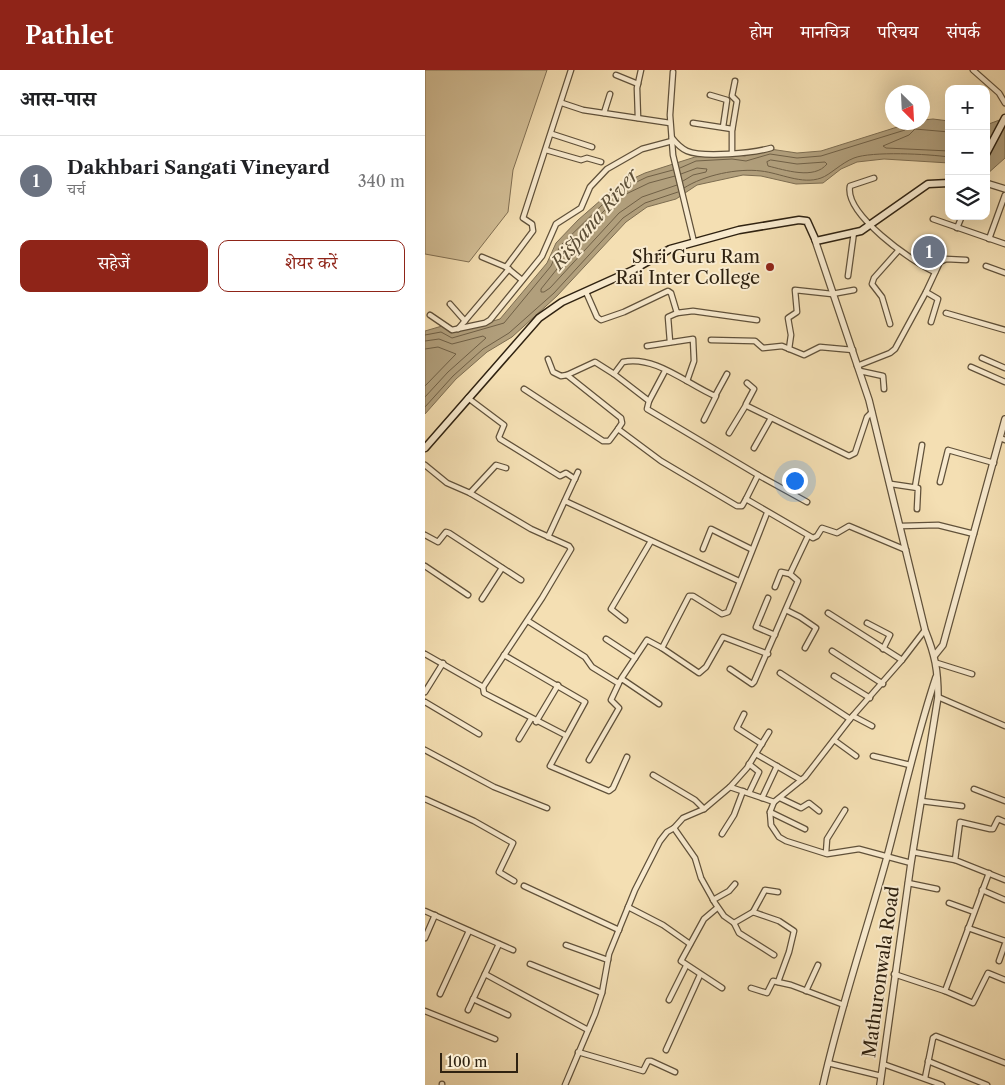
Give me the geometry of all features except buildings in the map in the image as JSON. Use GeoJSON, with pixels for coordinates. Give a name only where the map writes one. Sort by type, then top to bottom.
{"type":"FeatureCollection","features":[{"type":"Feature","properties":{"kind":"main road"},"geometry":{"type":"LineString","coordinates":[[990,146],[1005,118]]}},
{"type":"Feature","properties":{"kind":"main road"},"geometry":{"type":"LineString","coordinates":[[425,448],[539,318],[562,302],[633,270],[670,250],[739,230],[799,220],[807,221],[815,240],[854,232],[871,225],[928,184],[945,183]]}},
{"type":"Feature","properties":{"kind":"street"},"geometry":{"type":"LineString","coordinates":[[457,330],[508,268],[533,231],[532,224],[523,218],[552,134],[571,70]]}},
{"type":"Feature","properties":{"kind":"street"},"geometry":{"type":"LineString","coordinates":[[638,118],[637,84],[639,70]]}},
{"type":"Feature","properties":{"kind":"street"},"geometry":{"type":"LineString","coordinates":[[973,70],[999,93],[1005,103]]}},
{"type":"Feature","properties":{"kind":"street"},"geometry":{"type":"LineString","coordinates":[[673,72],[670,123],[674,164],[694,242]]}},
{"type":"Feature","properties":{"kind":"street"},"geometry":{"type":"LineString","coordinates":[[616,75],[637,84]]}},
{"type":"Feature","properties":{"kind":"street"},"geometry":{"type":"LineString","coordinates":[[731,152],[732,128],[737,101],[731,96],[735,81]]}},
{"type":"Feature","properties":{"kind":"street"},"geometry":{"type":"LineString","coordinates":[[604,113],[610,94]]}},
{"type":"Feature","properties":{"kind":"street"},"geometry":{"type":"LineString","coordinates":[[710,95],[727,100],[723,127]]}},
{"type":"Feature","properties":{"kind":"street"},"geometry":{"type":"LineString","coordinates":[[561,103],[583,110],[670,123]]}},
{"type":"Feature","properties":{"kind":"street"},"geometry":{"type":"LineString","coordinates":[[693,122],[732,128]]}},
{"type":"Feature","properties":{"kind":"street"},"geometry":{"type":"LineString","coordinates":[[552,134],[593,147]]}},
{"type":"Feature","properties":{"kind":"street"},"geometry":{"type":"LineString","coordinates":[[671,139],[683,149],[693,152],[749,153],[771,148]]}},
{"type":"Feature","properties":{"kind":"street"},"geometry":{"type":"LineString","coordinates":[[429,315],[450,329],[457,330],[487,322],[542,256],[556,224],[581,208],[591,187],[607,169],[642,149],[671,139]]}},
{"type":"Feature","properties":{"kind":"street"},"geometry":{"type":"LineString","coordinates":[[546,150],[581,160],[587,158],[601,162]]}},
{"type":"Feature","properties":{"kind":"street"},"geometry":{"type":"LineString","coordinates":[[874,178],[853,184],[849,189],[851,196],[871,225],[898,251],[935,272]]}},
{"type":"Feature","properties":{"kind":"street"},"geometry":{"type":"LineString","coordinates":[[990,184],[1005,189]]}},
{"type":"Feature","properties":{"kind":"street"},"geometry":{"type":"LineString","coordinates":[[989,240],[1005,195]]}},
{"type":"Feature","properties":{"kind":"street"},"geometry":{"type":"LineString","coordinates":[[933,219],[1005,244]]}},
{"type":"Feature","properties":{"kind":"street"},"geometry":{"type":"LineString","coordinates":[[957,228],[960,220]]}},
{"type":"Feature","properties":{"kind":"street"},"geometry":{"type":"LineString","coordinates":[[848,276],[854,232]]}},
{"type":"Feature","properties":{"kind":"street","name":"Mathuronwala Road"},"geometry":{"type":"LineString","coordinates":[[815,240],[859,368],[872,412],[925,630],[935,655],[938,672],[938,697],[894,974],[880,1085]]}},
{"type":"Feature","properties":{"kind":"street"},"geometry":{"type":"LineString","coordinates":[[890,324],[882,297],[872,284],[874,278],[898,251]]}},
{"type":"Feature","properties":{"kind":"street"},"geometry":{"type":"LineString","coordinates":[[482,257],[508,268],[522,280]]}},
{"type":"Feature","properties":{"kind":"street"},"geometry":{"type":"LineString","coordinates":[[859,368],[895,349],[942,260],[966,260]]}},
{"type":"Feature","properties":{"kind":"street"},"geometry":{"type":"LineString","coordinates":[[986,266],[1005,273]]}},
{"type":"Feature","properties":{"kind":"street"},"geometry":{"type":"LineString","coordinates":[[789,349],[791,335],[788,318],[796,314],[795,290],[832,294],[854,290]]}},
{"type":"Feature","properties":{"kind":"street"},"geometry":{"type":"LineString","coordinates":[[586,292],[598,319],[624,312],[668,291],[677,313]]}},
{"type":"Feature","properties":{"kind":"street"},"geometry":{"type":"LineString","coordinates":[[926,292],[937,300],[931,322]]}},
{"type":"Feature","properties":{"kind":"street"},"geometry":{"type":"LineString","coordinates":[[450,304],[465,320]]}},
{"type":"Feature","properties":{"kind":"street"},"geometry":{"type":"LineString","coordinates":[[670,342],[668,318],[671,314],[693,312],[757,320]]}},
{"type":"Feature","properties":{"kind":"street"},"geometry":{"type":"LineString","coordinates":[[946,313],[1005,330]]}},
{"type":"Feature","properties":{"kind":"street"},"geometry":{"type":"LineString","coordinates":[[647,346],[691,338],[694,340],[694,361],[687,381]]}},
{"type":"Feature","properties":{"kind":"street"},"geometry":{"type":"LineString","coordinates":[[711,340],[751,340],[757,342],[763,348],[782,346],[804,355],[820,347],[853,350]]}},
{"type":"Feature","properties":{"kind":"street"},"geometry":{"type":"LineString","coordinates":[[981,358],[1005,368]]}},
{"type":"Feature","properties":{"kind":"street"},"geometry":{"type":"LineString","coordinates":[[547,359],[553,372],[561,376],[595,362],[649,401]]}},
{"type":"Feature","properties":{"kind":"street"},"geometry":{"type":"LineString","coordinates":[[614,374],[621,364],[627,361],[647,362],[716,396]]}},
{"type":"Feature","properties":{"kind":"street"},"geometry":{"type":"LineString","coordinates":[[971,367],[1005,382]]}},
{"type":"Feature","properties":{"kind":"street"},"geometry":{"type":"LineString","coordinates":[[859,368],[883,376],[884,389]]}},
{"type":"Feature","properties":{"kind":"street"},"geometry":{"type":"LineString","coordinates":[[665,371],[649,401],[647,409],[807,502]]}},
{"type":"Feature","properties":{"kind":"street"},"geometry":{"type":"LineString","coordinates":[[704,420],[727,374]]}},
{"type":"Feature","properties":{"kind":"street"},"geometry":{"type":"LineString","coordinates":[[524,389],[605,442],[622,423],[621,418],[567,375]]}},
{"type":"Feature","properties":{"kind":"street"},"geometry":{"type":"LineString","coordinates":[[729,433],[754,389],[747,383]]}},
{"type":"Feature","properties":{"kind":"street"},"geometry":{"type":"LineString","coordinates":[[468,398],[504,425],[499,437],[500,439],[560,476],[566,473],[575,479]]}},
{"type":"Feature","properties":{"kind":"street"},"geometry":{"type":"LineString","coordinates":[[746,405],[851,456],[855,453],[867,417],[872,412]]}},
{"type":"Feature","properties":{"kind":"street"},"geometry":{"type":"LineString","coordinates":[[754,448],[771,418]]}},
{"type":"Feature","properties":{"kind":"street"},"geometry":{"type":"LineString","coordinates":[[935,655],[943,645],[994,463],[1003,439],[1005,420]]}},
{"type":"Feature","properties":{"kind":"street"},"geometry":{"type":"LineString","coordinates":[[618,429],[661,461],[737,506],[741,506],[746,499],[758,475]]}},
{"type":"Feature","properties":{"kind":"street"},"geometry":{"type":"LineString","coordinates":[[915,487],[921,445]]}},
{"type":"Feature","properties":{"kind":"street"},"geometry":{"type":"LineString","coordinates":[[940,482],[948,450],[994,463]]}},
{"type":"Feature","properties":{"kind":"street"},"geometry":{"type":"LineString","coordinates":[[470,493],[496,464],[506,468]]}},
{"type":"Feature","properties":{"kind":"street"},"geometry":{"type":"LineString","coordinates":[[425,466],[447,483],[470,493],[548,537],[569,546],[571,552],[483,687],[484,694],[565,735]]}},
{"type":"Feature","properties":{"kind":"street"},"geometry":{"type":"LineString","coordinates":[[548,537],[578,472]]}},
{"type":"Feature","properties":{"kind":"street"},"geometry":{"type":"LineString","coordinates":[[891,484],[915,487],[919,490],[917,509]]}},
{"type":"Feature","properties":{"kind":"street"},"geometry":{"type":"LineString","coordinates":[[746,499],[808,536],[815,538],[822,528],[837,533],[849,526],[906,550]]}},
{"type":"Feature","properties":{"kind":"street"},"geometry":{"type":"LineString","coordinates":[[565,501],[739,581]]}},
{"type":"Feature","properties":{"kind":"street"},"geometry":{"type":"LineString","coordinates":[[662,648],[687,598],[693,596],[722,614],[727,614],[767,513]]}},
{"type":"Feature","properties":{"kind":"street"},"geometry":{"type":"LineString","coordinates":[[901,526],[938,525],[974,534]]}},
{"type":"Feature","properties":{"kind":"street"},"geometry":{"type":"LineString","coordinates":[[703,549],[711,530],[751,550]]}},
{"type":"Feature","properties":{"kind":"street"},"geometry":{"type":"LineString","coordinates":[[425,535],[438,542],[446,532],[449,533],[521,580]]}},
{"type":"Feature","properties":{"kind":"street"},"geometry":{"type":"LineString","coordinates":[[790,574],[808,536]]}},
{"type":"Feature","properties":{"kind":"street"},"geometry":{"type":"LineString","coordinates":[[625,620],[611,609],[651,541]]}},
{"type":"Feature","properties":{"kind":"street"},"geometry":{"type":"LineString","coordinates":[[425,566],[468,595]]}},
{"type":"Feature","properties":{"kind":"street"},"geometry":{"type":"LineString","coordinates":[[482,599],[502,568]]}},
{"type":"Feature","properties":{"kind":"street"},"geometry":{"type":"LineString","coordinates":[[730,669],[753,684],[797,581],[790,574],[781,572],[775,587]]}},
{"type":"Feature","properties":{"kind":"street"},"geometry":{"type":"LineString","coordinates":[[768,598],[756,627],[775,635]]}},
{"type":"Feature","properties":{"kind":"street"},"geometry":{"type":"LineString","coordinates":[[786,610],[805,619],[816,628],[805,648]]}},
{"type":"Feature","properties":{"kind":"street"},"geometry":{"type":"LineString","coordinates":[[828,613],[902,660]]}},
{"type":"Feature","properties":{"kind":"street"},"geometry":{"type":"LineString","coordinates":[[528,620],[585,657],[592,667],[659,704]]}},
{"type":"Feature","properties":{"kind":"street"},"geometry":{"type":"LineString","coordinates":[[867,623],[890,635],[883,649]]}},
{"type":"Feature","properties":{"kind":"street"},"geometry":{"type":"LineString","coordinates":[[911,863],[853,848],[833,854],[826,853],[779,837],[771,825],[770,812],[774,802],[801,780],[883,684],[925,630]]}},
{"type":"Feature","properties":{"kind":"street"},"geometry":{"type":"LineString","coordinates":[[589,760],[619,708],[611,700],[620,681],[647,640],[699,673],[706,667],[723,636],[767,654]]}},
{"type":"Feature","properties":{"kind":"street"},"geometry":{"type":"LineString","coordinates":[[606,639],[635,658]]}},
{"type":"Feature","properties":{"kind":"street"},"geometry":{"type":"LineString","coordinates":[[832,651],[883,684]]}},
{"type":"Feature","properties":{"kind":"street"},"geometry":{"type":"LineString","coordinates":[[425,654],[483,687]]}},
{"type":"Feature","properties":{"kind":"street"},"geometry":{"type":"LineString","coordinates":[[504,655],[558,684],[585,702],[549,766],[607,791],[613,788],[627,757]]}},
{"type":"Feature","properties":{"kind":"street"},"geometry":{"type":"LineString","coordinates":[[937,663],[972,674]]}},
{"type":"Feature","properties":{"kind":"street"},"geometry":{"type":"LineString","coordinates":[[425,692],[443,664]]}},
{"type":"Feature","properties":{"kind":"street"},"geometry":{"type":"LineString","coordinates":[[823,1085],[887,858],[910,765],[938,672]]}},
{"type":"Feature","properties":{"kind":"street"},"geometry":{"type":"LineString","coordinates":[[780,673],[852,718],[872,726]]}},
{"type":"Feature","properties":{"kind":"street"},"geometry":{"type":"LineString","coordinates":[[834,676],[870,698]]}},
{"type":"Feature","properties":{"kind":"street"},"geometry":{"type":"LineString","coordinates":[[519,739],[558,684]]}},
{"type":"Feature","properties":{"kind":"street"},"geometry":{"type":"LineString","coordinates":[[938,697],[1005,726]]}},
{"type":"Feature","properties":{"kind":"street"},"geometry":{"type":"LineString","coordinates":[[425,702],[479,734]]}},
{"type":"Feature","properties":{"kind":"street"},"geometry":{"type":"LineString","coordinates":[[744,714],[737,728],[762,744]]}},
{"type":"Feature","properties":{"kind":"street"},"geometry":{"type":"LineString","coordinates":[[565,1085],[602,993],[608,960],[619,930],[660,841],[667,832],[687,815],[704,809],[730,787],[749,764],[769,732]]}},
{"type":"Feature","properties":{"kind":"street"},"geometry":{"type":"LineString","coordinates":[[834,740],[856,756]]}},
{"type":"Feature","properties":{"kind":"street"},"geometry":{"type":"LineString","coordinates":[[425,750],[494,787],[547,808]]}},
{"type":"Feature","properties":{"kind":"street"},"geometry":{"type":"LineString","coordinates":[[756,754],[801,780]]}},
{"type":"Feature","properties":{"kind":"street"},"geometry":{"type":"LineString","coordinates":[[873,756],[910,765]]}},
{"type":"Feature","properties":{"kind":"street"},"geometry":{"type":"LineString","coordinates":[[749,764],[759,772],[749,793]]}},
{"type":"Feature","properties":{"kind":"street"},"geometry":{"type":"LineString","coordinates":[[762,798],[777,766]]}},
{"type":"Feature","properties":{"kind":"street"},"geometry":{"type":"LineString","coordinates":[[653,774],[695,800],[704,809]]}},
{"type":"Feature","properties":{"kind":"street"},"geometry":{"type":"LineString","coordinates":[[730,787],[774,802]]}},
{"type":"Feature","properties":{"kind":"street"},"geometry":{"type":"LineString","coordinates":[[974,789],[1005,800]]}},
{"type":"Feature","properties":{"kind":"street"},"geometry":{"type":"LineString","coordinates":[[721,834],[734,815],[743,791]]}},
{"type":"Feature","properties":{"kind":"street"},"geometry":{"type":"LineString","coordinates":[[779,798],[801,808],[809,803],[819,811]]}},
{"type":"Feature","properties":{"kind":"street"},"geometry":{"type":"LineString","coordinates":[[425,799],[513,843],[499,872],[514,881]]}},
{"type":"Feature","properties":{"kind":"street"},"geometry":{"type":"LineString","coordinates":[[921,800],[962,806]]}},
{"type":"Feature","properties":{"kind":"street"},"geometry":{"type":"LineString","coordinates":[[826,853],[827,839],[845,810]]}},
{"type":"Feature","properties":{"kind":"street"},"geometry":{"type":"LineString","coordinates":[[770,812],[805,829]]}},
{"type":"Feature","properties":{"kind":"street"},"geometry":{"type":"LineString","coordinates":[[955,860],[960,822],[990,829],[993,828],[998,820],[1005,822]]}},
{"type":"Feature","properties":{"kind":"street"},"geometry":{"type":"LineString","coordinates":[[674,828],[695,858],[701,878],[717,908],[734,923],[739,933],[773,955]]}},
{"type":"Feature","properties":{"kind":"street"},"geometry":{"type":"LineString","coordinates":[[913,852],[955,860],[1005,880]]}},
{"type":"Feature","properties":{"kind":"street"},"geometry":{"type":"LineString","coordinates":[[945,990],[989,873]]}},
{"type":"Feature","properties":{"kind":"street"},"geometry":{"type":"LineString","coordinates":[[713,900],[729,891],[735,884]]}},
{"type":"Feature","properties":{"kind":"street"},"geometry":{"type":"LineString","coordinates":[[908,884],[937,889]]}},
{"type":"Feature","properties":{"kind":"street"},"geometry":{"type":"LineString","coordinates":[[524,886],[619,930]]}},
{"type":"Feature","properties":{"kind":"street"},"geometry":{"type":"LineString","coordinates":[[734,923],[753,912],[765,890],[778,892]]}},
{"type":"Feature","properties":{"kind":"street"},"geometry":{"type":"LineString","coordinates":[[982,890],[1005,900]]}},
{"type":"Feature","properties":{"kind":"street"},"geometry":{"type":"LineString","coordinates":[[949,903],[973,912]]}},
{"type":"Feature","properties":{"kind":"street"},"geometry":{"type":"LineString","coordinates":[[628,907],[663,925],[690,944]]}},
{"type":"Feature","properties":{"kind":"street"},"geometry":{"type":"LineString","coordinates":[[717,908],[704,919],[681,961],[722,988]]}},
{"type":"Feature","properties":{"kind":"street"},"geometry":{"type":"LineString","coordinates":[[425,910],[513,950]]}},
{"type":"Feature","properties":{"kind":"street"},"geometry":{"type":"LineString","coordinates":[[753,912],[779,921],[794,931],[789,952],[778,982]]}},
{"type":"Feature","properties":{"kind":"street"},"geometry":{"type":"LineString","coordinates":[[425,938],[435,915]]}},
{"type":"Feature","properties":{"kind":"street"},"geometry":{"type":"LineString","coordinates":[[968,928],[1005,943],[999,961]]}},
{"type":"Feature","properties":{"kind":"street"},"geometry":{"type":"LineString","coordinates":[[440,994],[469,930]]}},
{"type":"Feature","properties":{"kind":"street"},"geometry":{"type":"LineString","coordinates":[[468,1010],[499,944]]}},
{"type":"Feature","properties":{"kind":"street"},"geometry":{"type":"LineString","coordinates":[[566,945],[608,960]]}},
{"type":"Feature","properties":{"kind":"street"},"geometry":{"type":"LineString","coordinates":[[530,964],[602,993]]}},
{"type":"Feature","properties":{"kind":"street"},"geometry":{"type":"LineString","coordinates":[[806,990],[818,965]]}},
{"type":"Feature","properties":{"kind":"street"},"geometry":{"type":"LineString","coordinates":[[669,1000],[686,966]]}},
{"type":"Feature","properties":{"kind":"street"},"geometry":{"type":"LineString","coordinates":[[894,974],[945,990],[973,1002],[988,973],[1005,980]]}},
{"type":"Feature","properties":{"kind":"street"},"geometry":{"type":"LineString","coordinates":[[485,974],[588,1030]]}},
{"type":"Feature","properties":{"kind":"street"},"geometry":{"type":"LineString","coordinates":[[667,1050],[701,975]]}},
{"type":"Feature","properties":{"kind":"street"},"geometry":{"type":"LineString","coordinates":[[751,988],[767,993],[771,981],[778,982],[806,990],[844,1005]]}},
{"type":"Feature","properties":{"kind":"street"},"geometry":{"type":"LineString","coordinates":[[473,999],[508,1015]]}},
{"type":"Feature","properties":{"kind":"street"},"geometry":{"type":"LineString","coordinates":[[425,1011],[495,1039]]}},
{"type":"Feature","properties":{"kind":"street"},"geometry":{"type":"LineString","coordinates":[[925,1078],[933,1038],[936,1036],[1005,1063]]}},
{"type":"Feature","properties":{"kind":"street"},"geometry":{"type":"LineString","coordinates":[[578,1052],[643,1071],[649,1060],[675,1072]]}},
{"type":"Feature","properties":{"kind":"street"},"geometry":{"type":"LineString","coordinates":[[928,1061],[987,1085]]}},
{"type":"Feature","properties":{"kind":"street"},"geometry":{"type":"LineString","coordinates":[[828,1063],[881,1076]]}},
{"type":"Feature","properties":{"kind":"street"},"geometry":{"type":"LineString","coordinates":[[883,1064],[939,1084]]}},
{"type":"Feature","properties":{"kind":"shaded area"},"geometry":{"type":"Polygon","coordinates":[[[425,70],[547,70],[513,170],[508,212],[469,262],[425,254],[425,70]]]}},
{"type":"Feature","properties":{"kind":"water"},"geometry":{"type":"Polygon","coordinates":[[[1005,118],[1005,158],[990,171],[990,130],[990,124],[1005,118]]]}},
{"type":"Feature","properties":{"kind":"water","name":"Rispana River"},"geometry":{"type":"Polygon","coordinates":[[[930,119],[945,120],[945,163],[884,159],[857,162],[841,169],[823,183],[796,184],[761,176],[743,175],[697,185],[676,199],[647,207],[626,222],[557,296],[512,337],[487,352],[456,379],[425,414],[425,331],[442,326],[451,333],[500,319],[547,263],[556,243],[578,220],[617,186],[645,173],[695,157],[732,154],[745,156],[770,149],[797,153],[821,151],[888,130],[930,130],[930,119]]]}},
{"type":"Feature","properties":{"kind":"place","name":"Dakhbari Sangati Vineyard"},"geometry":{"type":"Point","coordinates":[929,252]}},
{"type":"Feature","properties":{"kind":"place","name":"Shri Guru Ram Rai Inter College"},"geometry":{"type":"Point","coordinates":[770,267]}}]}
